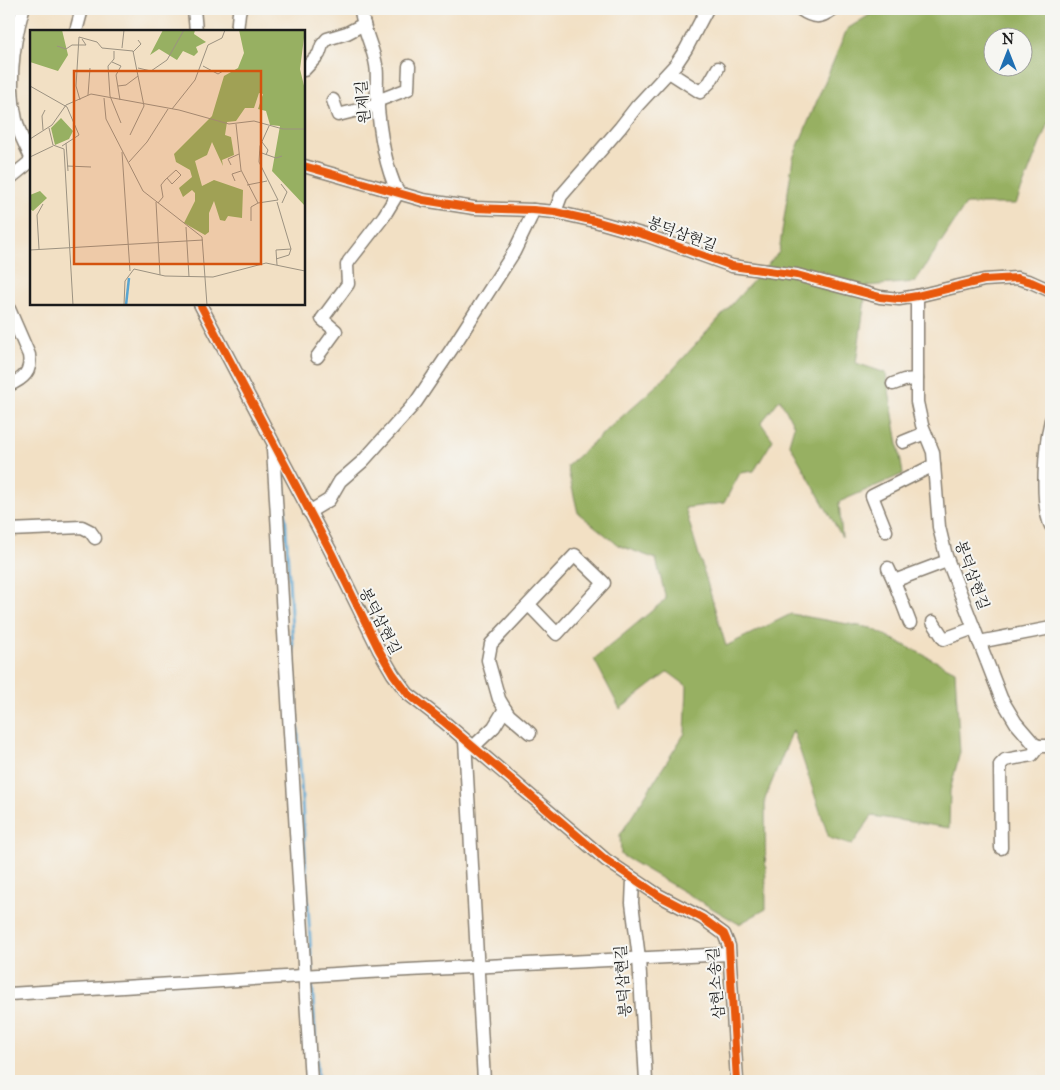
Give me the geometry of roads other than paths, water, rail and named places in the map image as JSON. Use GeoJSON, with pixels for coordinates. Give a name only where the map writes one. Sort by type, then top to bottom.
{"type":"FeatureCollection","features":[{"type":"Feature","properties":{"kind":"street"},"geometry":{"type":"LineString","coordinates":[[23,9],[13,53],[14,111],[30,158]]}},
{"type":"Feature","properties":{"kind":"street"},"geometry":{"type":"LineString","coordinates":[[76,30],[82,9]]}},
{"type":"Feature","properties":{"kind":"street"},"geometry":{"type":"LineString","coordinates":[[194,9],[196,30]]}},
{"type":"Feature","properties":{"kind":"street"},"geometry":{"type":"LineString","coordinates":[[237,30],[240,9]]}},
{"type":"Feature","properties":{"kind":"street","name":"원제길"},"geometry":{"type":"LineString","coordinates":[[362,9],[364,24],[377,67],[378,103],[387,162],[398,193]]}},
{"type":"Feature","properties":{"kind":"street"},"geometry":{"type":"LineString","coordinates":[[555,212],[561,196],[637,106],[669,72],[686,49],[707,9]]}},
{"type":"Feature","properties":{"kind":"street"},"geometry":{"type":"LineString","coordinates":[[800,9],[814,17],[820,17],[833,9]]}},
{"type":"Feature","properties":{"kind":"street"},"geometry":{"type":"LineString","coordinates":[[305,69],[319,54],[322,45],[327,39],[347,33],[364,24]]}},
{"type":"Feature","properties":{"kind":"street"},"geometry":{"type":"LineString","coordinates":[[333,100],[338,115],[378,103],[408,89],[410,66]]}},
{"type":"Feature","properties":{"kind":"street"},"geometry":{"type":"LineString","coordinates":[[669,72],[700,92],[710,82],[718,68]]}},
{"type":"Feature","properties":{"kind":"street"},"geometry":{"type":"LineString","coordinates":[[9,179],[30,161]]}},
{"type":"Feature","properties":{"kind":"street","name":"봉덕삼현길"},"geometry":{"type":"LineString","coordinates":[[305,166],[398,193],[452,205],[555,212],[595,221],[648,236],[732,266],[797,275],[880,296],[899,299],[984,280],[1016,278],[1051,291]]}},
{"type":"Feature","properties":{"kind":"street"},"geometry":{"type":"LineString","coordinates":[[317,357],[336,331],[322,319],[348,284],[349,262],[384,216],[398,193]]}},
{"type":"Feature","properties":{"kind":"street"},"geometry":{"type":"LineString","coordinates":[[309,512],[329,500],[340,481],[363,461],[416,402],[514,252],[533,210]]}},
{"type":"Feature","properties":{"kind":"street","name":"봉덕삼현길"},"geometry":{"type":"LineString","coordinates":[[917,296],[917,402],[922,426],[933,452],[939,528],[947,561],[1001,698],[1016,723],[1034,744],[1045,746]]}},
{"type":"Feature","properties":{"kind":"street","name":"봉덕삼현길"},"geometry":{"type":"LineString","coordinates":[[201,305],[393,674],[408,694],[469,743],[606,860],[630,877],[639,958],[646,1081]]}},
{"type":"Feature","properties":{"kind":"street"},"geometry":{"type":"LineString","coordinates":[[9,309],[29,355],[30,362],[26,374],[9,385]]}},
{"type":"Feature","properties":{"kind":"street"},"geometry":{"type":"LineString","coordinates":[[893,384],[904,380],[917,379]]}},
{"type":"Feature","properties":{"kind":"street"},"geometry":{"type":"LineString","coordinates":[[1051,420],[1049,463],[1045,478],[1047,514],[1051,526]]}},
{"type":"Feature","properties":{"kind":"street"},"geometry":{"type":"LineString","coordinates":[[903,442],[925,432]]}},
{"type":"Feature","properties":{"kind":"street"},"geometry":{"type":"LineString","coordinates":[[273,444],[311,1081]]}},
{"type":"Feature","properties":{"kind":"street"},"geometry":{"type":"LineString","coordinates":[[886,531],[872,496],[934,466]]}},
{"type":"Feature","properties":{"kind":"street"},"geometry":{"type":"LineString","coordinates":[[9,530],[82,527],[90,530],[95,538]]}},
{"type":"Feature","properties":{"kind":"street"},"geometry":{"type":"LineString","coordinates":[[529,605],[557,634],[604,583],[575,555],[492,644],[488,660],[499,699],[510,715],[530,733]]}},
{"type":"Feature","properties":{"kind":"street"},"geometry":{"type":"LineString","coordinates":[[894,582],[947,561]]}},
{"type":"Feature","properties":{"kind":"street"},"geometry":{"type":"LineString","coordinates":[[888,568],[910,622]]}},
{"type":"Feature","properties":{"kind":"street"},"geometry":{"type":"LineString","coordinates":[[933,622],[944,640],[974,628]]}},
{"type":"Feature","properties":{"kind":"street"},"geometry":{"type":"LineString","coordinates":[[979,642],[1051,628]]}},
{"type":"Feature","properties":{"kind":"street"},"geometry":{"type":"LineString","coordinates":[[484,1081],[469,743],[494,727],[505,709]]}},
{"type":"Feature","properties":{"kind":"street"},"geometry":{"type":"LineString","coordinates":[[1001,848],[1000,766],[1005,760],[1032,755],[1045,746]]}},
{"type":"Feature","properties":{"kind":"street","name":"삼현소송길"},"geometry":{"type":"LineString","coordinates":[[630,877],[658,895],[702,918],[724,934],[729,946],[738,1081]]}},
{"type":"Feature","properties":{"kind":"street"},"geometry":{"type":"LineString","coordinates":[[9,994],[478,966],[729,954]]}},
{"type":"Feature","properties":{"kind":"waterway"},"geometry":{"type":"LineString","coordinates":[[283,476],[312,972]]}},
{"type":"Feature","properties":{"kind":"waterway"},"geometry":{"type":"LineString","coordinates":[[312,979],[318,1081]]}}]}
